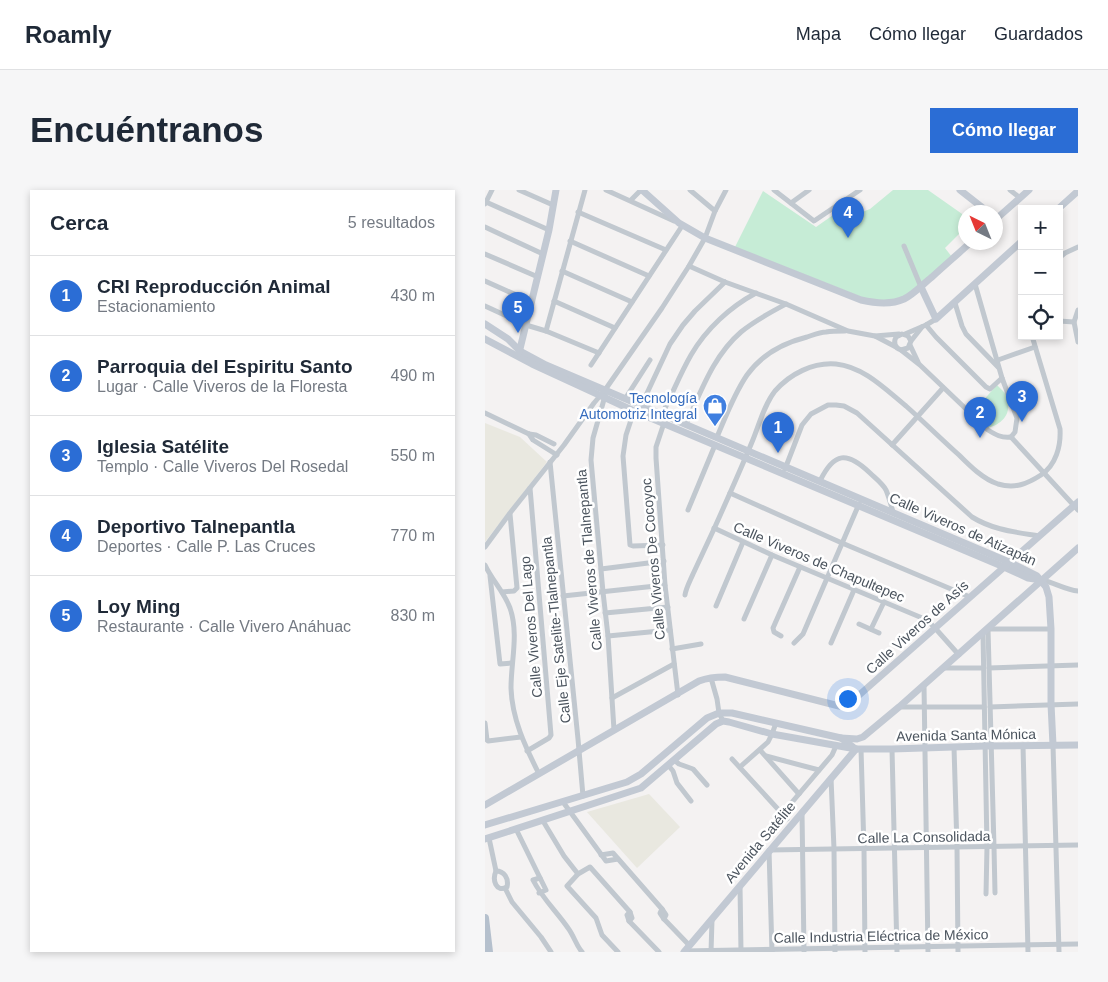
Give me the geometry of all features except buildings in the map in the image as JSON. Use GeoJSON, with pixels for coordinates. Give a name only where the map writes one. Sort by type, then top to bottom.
{"type":"FeatureCollection","features":[{"type":"Feature","properties":{"kind":"main road"},"geometry":{"type":"LineString","coordinates":[[485,918],[489,952]]}},
{"type":"Feature","properties":{"kind":"street"},"geometry":{"type":"LineString","coordinates":[[492,190],[485,203],[549,230]]}},
{"type":"Feature","properties":{"kind":"street"},"geometry":{"type":"LineString","coordinates":[[519,190],[553,205]]}},
{"type":"Feature","properties":{"kind":"street"},"geometry":{"type":"LineString","coordinates":[[519,354],[549,230],[556,190]]}},
{"type":"Feature","properties":{"kind":"street"},"geometry":{"type":"LineString","coordinates":[[546,331],[585,190]]}},
{"type":"Feature","properties":{"kind":"street"},"geometry":{"type":"LineString","coordinates":[[606,190],[631,200],[705,238],[861,300],[883,303],[904,299],[962,250]]}},
{"type":"Feature","properties":{"kind":"street"},"geometry":{"type":"LineString","coordinates":[[631,200],[641,190],[680,224]]}},
{"type":"Feature","properties":{"kind":"street"},"geometry":{"type":"LineString","coordinates":[[690,190],[715,211]]}},
{"type":"Feature","properties":{"kind":"street"},"geometry":{"type":"LineString","coordinates":[[485,547],[603,395],[662,308],[705,238],[725,190]]}},
{"type":"Feature","properties":{"kind":"street"},"geometry":{"type":"LineString","coordinates":[[774,190],[813,221],[860,190]]}},
{"type":"Feature","properties":{"kind":"street"},"geometry":{"type":"LineString","coordinates":[[791,203],[809,190]]}},
{"type":"Feature","properties":{"kind":"street"},"geometry":{"type":"LineString","coordinates":[[959,190],[979,205]]}},
{"type":"Feature","properties":{"kind":"street"},"geometry":{"type":"LineString","coordinates":[[1010,190],[1020,198]]}},
{"type":"Feature","properties":{"kind":"street"},"geometry":{"type":"LineString","coordinates":[[1003,213],[1029,190]]}},
{"type":"Feature","properties":{"kind":"street"},"geometry":{"type":"LineString","coordinates":[[1062,205],[1078,191]]}},
{"type":"Feature","properties":{"kind":"street"},"geometry":{"type":"LineString","coordinates":[[578,212],[666,250]]}},
{"type":"Feature","properties":{"kind":"street"},"geometry":{"type":"LineString","coordinates":[[591,365],[666,250],[680,224]]}},
{"type":"Feature","properties":{"kind":"street"},"geometry":{"type":"LineString","coordinates":[[485,227],[543,254]]}},
{"type":"Feature","properties":{"kind":"street"},"geometry":{"type":"LineString","coordinates":[[571,241],[649,276]]}},
{"type":"Feature","properties":{"kind":"street"},"geometry":{"type":"LineString","coordinates":[[688,510],[739,389],[752,370],[765,356],[786,343],[826,332],[848,331],[875,336],[902,334],[924,326],[936,319],[955,303],[1018,245]]}},
{"type":"Feature","properties":{"kind":"street"},"geometry":{"type":"LineString","coordinates":[[904,246],[936,319]]}},
{"type":"Feature","properties":{"kind":"street"},"geometry":{"type":"LineString","coordinates":[[1063,255],[1078,247]]}},
{"type":"Feature","properties":{"kind":"street"},"geometry":{"type":"LineString","coordinates":[[485,254],[538,278]]}},
{"type":"Feature","properties":{"kind":"street"},"geometry":{"type":"LineString","coordinates":[[689,266],[725,282],[787,304],[848,331]]}},
{"type":"Feature","properties":{"kind":"street"},"geometry":{"type":"LineString","coordinates":[[562,271],[632,302]]}},
{"type":"Feature","properties":{"kind":"street"},"geometry":{"type":"LineString","coordinates":[[485,281],[532,302]]}},
{"type":"Feature","properties":{"kind":"street"},"geometry":{"type":"LineString","coordinates":[[641,406],[670,344],[695,311],[725,282]]}},
{"type":"Feature","properties":{"kind":"street"},"geometry":{"type":"LineString","coordinates":[[875,336],[899,348],[988,430],[1003,438],[1011,437],[1015,432],[1017,418],[1002,378],[975,284]]}},
{"type":"Feature","properties":{"kind":"street"},"geometry":{"type":"LineString","coordinates":[[662,414],[692,354],[708,332],[737,304],[756,292]]}},
{"type":"Feature","properties":{"kind":"street"},"geometry":{"type":"LineString","coordinates":[[553,302],[615,328]]}},
{"type":"Feature","properties":{"kind":"street"},"geometry":{"type":"LineString","coordinates":[[955,303],[966,334],[999,368]]}},
{"type":"Feature","properties":{"kind":"street"},"geometry":{"type":"LineString","coordinates":[[686,424],[712,369],[729,344],[751,325],[787,304]]}},
{"type":"Feature","properties":{"kind":"street"},"geometry":{"type":"LineString","coordinates":[[485,306],[525,325],[546,331],[599,353]]}},
{"type":"Feature","properties":{"kind":"street"},"geometry":{"type":"LineString","coordinates":[[1078,310],[1075,322],[1078,342]]}},
{"type":"Feature","properties":{"kind":"street"},"geometry":{"type":"LineString","coordinates":[[1063,321],[1075,322]]}},
{"type":"Feature","properties":{"kind":"street","name":"Calle Viveros de Atizapán"},"geometry":{"type":"LineString","coordinates":[[485,324],[508,339],[519,354]]}},
{"type":"Feature","properties":{"kind":"street"},"geometry":{"type":"LineString","coordinates":[[899,348],[908,348],[924,326]]}},
{"type":"Feature","properties":{"kind":"street"},"geometry":{"type":"LineString","coordinates":[[924,326],[986,387],[990,389],[1002,378]]}},
{"type":"Feature","properties":{"kind":"street","name":"Calle Viveros de Atizapán"},"geometry":{"type":"LineString","coordinates":[[485,333],[510,352]]}},
{"type":"Feature","properties":{"kind":"street"},"geometry":{"type":"LineString","coordinates":[[902,334],[909,337],[919,365]]}},
{"type":"Feature","properties":{"kind":"street"},"geometry":{"type":"LineString","coordinates":[[899,348],[894,340],[902,334]]}},
{"type":"Feature","properties":{"kind":"street"},"geometry":{"type":"LineString","coordinates":[[508,339],[523,336]]}},
{"type":"Feature","properties":{"kind":"street","name":"Calle Viveros de Atizapán"},"geometry":{"type":"LineString","coordinates":[[485,339],[510,352],[545,365],[634,411],[716,441],[1007,564],[1034,573],[1041,580]]}},
{"type":"Feature","properties":{"kind":"street"},"geometry":{"type":"LineString","coordinates":[[685,595],[684,593],[747,454],[768,402],[782,384],[793,376],[815,366],[834,364],[862,372],[917,416],[985,478],[998,484],[1020,486],[1029,483],[1044,473],[1053,463],[1061,440],[1060,429],[1033,340]]}},
{"type":"Feature","properties":{"kind":"street"},"geometry":{"type":"LineString","coordinates":[[997,360],[1035,347]]}},
{"type":"Feature","properties":{"kind":"street"},"geometry":{"type":"LineString","coordinates":[[625,399],[650,360]]}},
{"type":"Feature","properties":{"kind":"street"},"geometry":{"type":"LineString","coordinates":[[892,445],[943,388]]}},
{"type":"Feature","properties":{"kind":"street","name":"Calle Viveros de Atizapán"},"geometry":{"type":"LineString","coordinates":[[603,395],[625,399],[662,414],[686,424],[716,441]]}},
{"type":"Feature","properties":{"kind":"street","name":"Calle Viveros de Tlalnepantla"},"geometry":{"type":"LineString","coordinates":[[603,395],[591,448],[608,636],[614,730]]}},
{"type":"Feature","properties":{"kind":"street"},"geometry":{"type":"LineString","coordinates":[[785,470],[802,425],[811,414],[827,406],[844,406],[857,413],[972,517],[983,524],[1010,532],[1039,536]]}},
{"type":"Feature","properties":{"kind":"street"},"geometry":{"type":"LineString","coordinates":[[634,411],[623,456],[630,545],[663,545]]}},
{"type":"Feature","properties":{"kind":"street"},"geometry":{"type":"LineString","coordinates":[[485,413],[554,444]]}},
{"type":"Feature","properties":{"kind":"street","name":"Calle Viveros De Cocoyoc"},"geometry":{"type":"LineString","coordinates":[[664,423],[656,447],[656,458],[665,585],[678,694]]}},
{"type":"Feature","properties":{"kind":"street"},"geometry":{"type":"LineString","coordinates":[[529,434],[533,440],[557,455]]}},
{"type":"Feature","properties":{"kind":"street"},"geometry":{"type":"LineString","coordinates":[[1011,437],[1077,506]]}},
{"type":"Feature","properties":{"kind":"street"},"geometry":{"type":"LineString","coordinates":[[820,481],[831,463],[847,457],[857,462],[883,486],[887,492],[893,512]]}},
{"type":"Feature","properties":{"kind":"street","name":"Calle Eje Satelite-Tlalnepantla"},"geometry":{"type":"LineString","coordinates":[[551,462],[583,796]]}},
{"type":"Feature","properties":{"kind":"street","name":"Calle Viveros de Atizapán"},"geometry":{"type":"LineString","coordinates":[[785,470],[820,481],[860,502],[893,512],[1007,564]]}},
{"type":"Feature","properties":{"kind":"street","name":"Calle Viveros Del Lago"},"geometry":{"type":"LineString","coordinates":[[527,751],[551,735],[530,488]]}},
{"type":"Feature","properties":{"kind":"street"},"geometry":{"type":"LineString","coordinates":[[729,493],[970,597]]}},
{"type":"Feature","properties":{"kind":"street"},"geometry":{"type":"LineString","coordinates":[[794,643],[803,634],[860,502]]}},
{"type":"Feature","properties":{"kind":"street","name":"Calle Viveros de Asís"},"geometry":{"type":"LineString","coordinates":[[485,805],[699,681],[725,677],[844,707],[1039,536],[1077,506]]}},
{"type":"Feature","properties":{"kind":"street"},"geometry":{"type":"LineString","coordinates":[[502,592],[514,591],[517,588],[510,513]]}},
{"type":"Feature","properties":{"kind":"street","name":"Calle Viveros de Chapultepec"},"geometry":{"type":"LineString","coordinates":[[714,528],[772,555],[927,620],[959,655]]}},
{"type":"Feature","properties":{"kind":"street"},"geometry":{"type":"LineString","coordinates":[[716,606],[743,542]]}},
{"type":"Feature","properties":{"kind":"street"},"geometry":{"type":"LineString","coordinates":[[485,824],[627,782],[635,778],[707,718],[719,713],[757,718],[849,740],[863,737],[1076,551]]}},
{"type":"Feature","properties":{"kind":"street"},"geometry":{"type":"LineString","coordinates":[[744,619],[772,555]]}},
{"type":"Feature","properties":{"kind":"street"},"geometry":{"type":"LineString","coordinates":[[601,569],[664,562]]}},
{"type":"Feature","properties":{"kind":"street"},"geometry":{"type":"LineString","coordinates":[[485,565],[510,608],[514,640],[511,688],[513,705],[521,737],[539,774]]}},
{"type":"Feature","properties":{"kind":"street"},"geometry":{"type":"LineString","coordinates":[[781,636],[774,632],[773,628],[800,567]]}},
{"type":"Feature","properties":{"kind":"street"},"geometry":{"type":"LineString","coordinates":[[490,575],[500,664],[512,663]]}},
{"type":"Feature","properties":{"kind":"street"},"geometry":{"type":"LineString","coordinates":[[1041,580],[1049,581],[1061,588],[1078,591]]}},
{"type":"Feature","properties":{"kind":"street"},"geometry":{"type":"LineString","coordinates":[[1041,580],[1046,587],[1049,597],[1051,629],[1051,704],[1059,952]]}},
{"type":"Feature","properties":{"kind":"street"},"geometry":{"type":"LineString","coordinates":[[563,596],[665,585]]}},
{"type":"Feature","properties":{"kind":"street"},"geometry":{"type":"LineString","coordinates":[[831,643],[854,590]]}},
{"type":"Feature","properties":{"kind":"street"},"geometry":{"type":"LineString","coordinates":[[871,629],[884,602]]}},
{"type":"Feature","properties":{"kind":"street"},"geometry":{"type":"LineString","coordinates":[[605,612],[668,606]]}},
{"type":"Feature","properties":{"kind":"street"},"geometry":{"type":"LineString","coordinates":[[859,624],[879,632]]}},
{"type":"Feature","properties":{"kind":"street"},"geometry":{"type":"LineString","coordinates":[[985,631],[1051,629]]}},
{"type":"Feature","properties":{"kind":"street"},"geometry":{"type":"LineString","coordinates":[[608,636],[670,630]]}},
{"type":"Feature","properties":{"kind":"street"},"geometry":{"type":"LineString","coordinates":[[985,631],[995,893]]}},
{"type":"Feature","properties":{"kind":"street"},"geometry":{"type":"LineString","coordinates":[[673,649],[701,644]]}},
{"type":"Feature","properties":{"kind":"street"},"geometry":{"type":"LineString","coordinates":[[612,698],[674,664]]}},
{"type":"Feature","properties":{"kind":"street"},"geometry":{"type":"LineString","coordinates":[[943,668],[1078,665]]}},
{"type":"Feature","properties":{"kind":"street"},"geometry":{"type":"LineString","coordinates":[[506,888],[498,887],[494,877],[496,871],[486,839],[641,788],[715,724],[723,722],[711,678]]}},
{"type":"Feature","properties":{"kind":"street"},"geometry":{"type":"LineString","coordinates":[[924,685],[927,949]]}},
{"type":"Feature","properties":{"kind":"street"},"geometry":{"type":"LineString","coordinates":[[899,707],[1078,704]]}},
{"type":"Feature","properties":{"kind":"street"},"geometry":{"type":"LineString","coordinates":[[754,729],[757,718]]}},
{"type":"Feature","properties":{"kind":"street","name":"Avenida Santa Mónica"},"geometry":{"type":"LineString","coordinates":[[723,722],[772,734],[858,749],[1078,745]]}},
{"type":"Feature","properties":{"kind":"street"},"geometry":{"type":"LineString","coordinates":[[485,723],[488,741],[521,737]]}},
{"type":"Feature","properties":{"kind":"street"},"geometry":{"type":"LineString","coordinates":[[740,768],[768,742],[776,723]]}},
{"type":"Feature","properties":{"kind":"street"},"geometry":{"type":"LineString","coordinates":[[689,734],[696,740]]}},
{"type":"Feature","properties":{"kind":"street"},"geometry":{"type":"LineString","coordinates":[[782,814],[832,755],[841,738]]}},
{"type":"Feature","properties":{"kind":"street"},"geometry":{"type":"LineString","coordinates":[[841,738],[858,749],[864,849],[865,950]]}},
{"type":"Feature","properties":{"kind":"street"},"geometry":{"type":"LineString","coordinates":[[1023,745],[1028,952]]}},
{"type":"Feature","properties":{"kind":"street"},"geometry":{"type":"LineString","coordinates":[[986,894],[988,746]]}},
{"type":"Feature","properties":{"kind":"street"},"geometry":{"type":"LineString","coordinates":[[953,747],[957,847],[958,949]]}},
{"type":"Feature","properties":{"kind":"street","name":"Avenida Satélite"},"geometry":{"type":"LineString","coordinates":[[686,950],[769,850],[858,749]]}},
{"type":"Feature","properties":{"kind":"street"},"geometry":{"type":"LineString","coordinates":[[892,749],[897,950]]}},
{"type":"Feature","properties":{"kind":"street"},"geometry":{"type":"LineString","coordinates":[[759,750],[799,794]]}},
{"type":"Feature","properties":{"kind":"street"},"geometry":{"type":"LineString","coordinates":[[765,756],[819,770]]}},
{"type":"Feature","properties":{"kind":"street"},"geometry":{"type":"LineString","coordinates":[[732,759],[787,819]]}},
{"type":"Feature","properties":{"kind":"street"},"geometry":{"type":"LineString","coordinates":[[671,762],[693,769],[707,785]]}},
{"type":"Feature","properties":{"kind":"street"},"geometry":{"type":"LineString","coordinates":[[671,762],[677,783],[691,802]]}},
{"type":"Feature","properties":{"kind":"street"},"geometry":{"type":"LineString","coordinates":[[831,778],[835,950]]}},
{"type":"Feature","properties":{"kind":"street"},"geometry":{"type":"LineString","coordinates":[[563,802],[605,861],[617,858]]}},
{"type":"Feature","properties":{"kind":"street"},"geometry":{"type":"LineString","coordinates":[[802,812],[804,951]]}},
{"type":"Feature","properties":{"kind":"street"},"geometry":{"type":"LineString","coordinates":[[543,821],[563,856],[578,874]]}},
{"type":"Feature","properties":{"kind":"street"},"geometry":{"type":"LineString","coordinates":[[516,829],[546,890],[539,893]]}},
{"type":"Feature","properties":{"kind":"street","name":"Calle La Consolidada"},"geometry":{"type":"LineString","coordinates":[[769,850],[1078,845]]}},
{"type":"Feature","properties":{"kind":"street"},"geometry":{"type":"LineString","coordinates":[[769,850],[772,951]]}},
{"type":"Feature","properties":{"kind":"street"},"geometry":{"type":"LineString","coordinates":[[601,855],[613,853],[663,914],[686,950]]}},
{"type":"Feature","properties":{"kind":"street"},"geometry":{"type":"LineString","coordinates":[[618,952],[602,935],[596,918],[567,886],[578,874],[590,867],[659,952]]}},
{"type":"Feature","properties":{"kind":"street"},"geometry":{"type":"LineString","coordinates":[[496,871],[505,874],[507,879],[506,888],[512,902],[541,936],[551,952]]}},
{"type":"Feature","properties":{"kind":"street"},"geometry":{"type":"LineString","coordinates":[[540,878],[533,880],[539,893],[568,927],[582,952]]}},
{"type":"Feature","properties":{"kind":"street"},"geometry":{"type":"LineString","coordinates":[[740,885],[741,951]]}},
{"type":"Feature","properties":{"kind":"street"},"geometry":{"type":"LineString","coordinates":[[711,920],[711,951]]}},
{"type":"Feature","properties":{"kind":"street","name":"Calle Industria Eléctrica de México"},"geometry":{"type":"LineString","coordinates":[[686,950],[897,950],[958,949],[994,945],[1078,944]]}},
{"type":"Feature","properties":{"kind":"street"},"geometry":{"type":"LineString","coordinates":[[994,945],[994,952]]}},
{"type":"Feature","properties":{"kind":"shaded area"},"geometry":{"type":"Polygon","coordinates":[[[485,423],[520,437],[547,462],[485,542],[485,423]]]}},
{"type":"Feature","properties":{"kind":"shaded area"},"geometry":{"type":"Polygon","coordinates":[[[649,794],[680,827],[637,868],[587,812],[649,794]]]}},
{"type":"Feature","properties":{"kind":"green space"},"geometry":{"type":"Polygon","coordinates":[[[893,190],[928,190],[958,211],[958,235],[945,248],[952,257],[903,298],[883,301],[864,298],[735,247],[763,191],[816,227],[846,206],[852,216],[870,209],[893,190]]]}},
{"type":"Feature","properties":{"kind":"green space"},"geometry":{"type":"Polygon","coordinates":[[[997,385],[1008,396],[1007,413],[1000,422],[986,428],[971,414],[997,385]]]}},
{"type":"Feature","properties":{"kind":"place","name":"Deportivo Talnepantla"},"geometry":{"type":"Point","coordinates":[848,238]}},
{"type":"Feature","properties":{"kind":"place","name":"Loy Ming"},"geometry":{"type":"Point","coordinates":[518,333]}},
{"type":"Feature","properties":{"kind":"place","name":"Iglesia Satélite"},"geometry":{"type":"Point","coordinates":[1022,422]}},
{"type":"Feature","properties":{"kind":"place","name":"Tecnología Automotriz Integral"},"geometry":{"type":"Point","coordinates":[715,427]}},
{"type":"Feature","properties":{"kind":"place","name":"Parroquia del Espiritu Santo"},"geometry":{"type":"Point","coordinates":[980,438]}},
{"type":"Feature","properties":{"kind":"place","name":"CRI Reproducción Animal"},"geometry":{"type":"Point","coordinates":[778,453]}}]}
